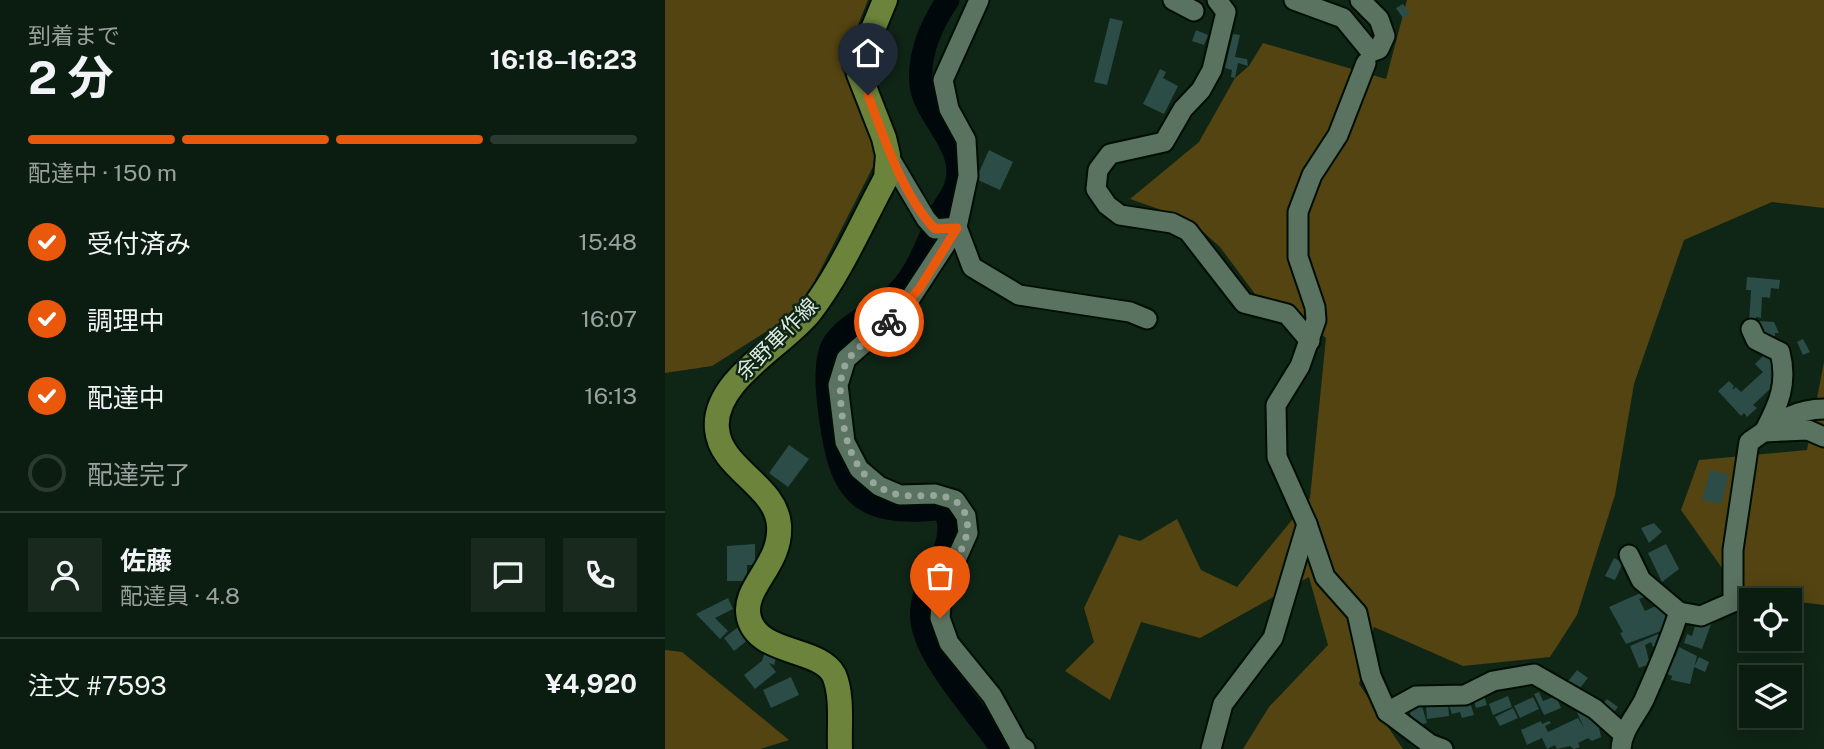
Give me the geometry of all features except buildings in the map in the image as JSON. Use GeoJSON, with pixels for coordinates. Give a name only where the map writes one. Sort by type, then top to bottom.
{"type":"FeatureCollection","features":[{"type":"Feature","properties":{"kind":"main road"},"geometry":{"type":"LineString","coordinates":[[885,0],[862,57],[859,74],[888,155]]}},
{"type":"Feature","properties":{"kind":"main road","name":"余野車作線"},"geometry":{"type":"LineString","coordinates":[[840,749],[838,689],[832,672],[818,662],[769,642],[757,633],[749,618],[748,598],[774,559],[779,522],[770,501],[723,448],[716,429],[718,411],[732,385],[809,313],[830,281],[886,178],[888,155]]}},
{"type":"Feature","properties":{"kind":"street"},"geometry":{"type":"LineString","coordinates":[[979,0],[943,80],[949,109],[966,140],[968,176],[957,228],[904,308],[845,359],[838,385],[845,442],[859,469],[879,486],[900,495],[935,494],[955,500],[966,516],[968,533],[942,591],[940,618],[949,643],[979,678],[1019,745],[1025,749]]}},
{"type":"Feature","properties":{"kind":"street"},"geometry":{"type":"LineString","coordinates":[[1173,0],[1194,11]]}},
{"type":"Feature","properties":{"kind":"street"},"geometry":{"type":"LineString","coordinates":[[1217,0],[1226,12],[1212,71],[1201,90],[1183,110],[1164,142],[1110,153],[1098,170],[1096,189],[1107,205],[1121,215],[1172,223],[1188,230],[1244,303],[1287,314],[1310,341]]}},
{"type":"Feature","properties":{"kind":"street"},"geometry":{"type":"LineString","coordinates":[[1294,0],[1343,18],[1371,52],[1379,49],[1385,36],[1379,19],[1360,0]]}},
{"type":"Feature","properties":{"kind":"street"},"geometry":{"type":"LineString","coordinates":[[1366,62],[1338,135],[1312,175],[1298,212],[1298,257],[1315,307],[1310,341],[1300,366],[1276,405],[1277,457],[1307,524],[1325,577],[1357,613],[1370,676],[1387,712],[1420,738],[1443,749]]}},
{"type":"Feature","properties":{"kind":"street"},"geometry":{"type":"LineString","coordinates":[[888,155],[926,219],[935,229],[957,228]]}},
{"type":"Feature","properties":{"kind":"street"},"geometry":{"type":"LineString","coordinates":[[957,228],[972,267],[1020,295],[1130,312],[1146,318]]}},
{"type":"Feature","properties":{"kind":"street"},"geometry":{"type":"LineString","coordinates":[[1751,329],[1756,340],[1780,352],[1785,368],[1784,387],[1764,432]]}},
{"type":"Feature","properties":{"kind":"street"},"geometry":{"type":"LineString","coordinates":[[1629,555],[1641,580],[1679,612],[1702,615],[1734,602],[1733,550],[1749,442],[1788,415],[1806,409],[1824,409]]}},
{"type":"Feature","properties":{"kind":"street"},"geometry":{"type":"LineString","coordinates":[[1764,432],[1808,430],[1824,437]]}},
{"type":"Feature","properties":{"kind":"street"},"geometry":{"type":"LineString","coordinates":[[1211,749],[1223,704],[1273,638],[1307,524]]}},
{"type":"Feature","properties":{"kind":"street"},"geometry":{"type":"LineString","coordinates":[[1387,712],[1416,696],[1465,695],[1493,681],[1534,674],[1595,709],[1622,741],[1651,683],[1679,612]]}},
{"type":"Feature","properties":{"kind":"shaded area"},"geometry":{"type":"Polygon","coordinates":[[[665,0],[868,0],[841,67],[879,155],[800,310],[712,366],[665,373],[665,0]]]}},
{"type":"Feature","properties":{"kind":"shaded area"},"geometry":{"type":"Polygon","coordinates":[[[1407,0],[1824,0],[1824,208],[1772,202],[1684,240],[1634,384],[1615,495],[1577,615],[1550,657],[1463,666],[1374,627],[1359,684],[1403,749],[1243,749],[1269,707],[1328,645],[1309,577],[1200,638],[1141,622],[1110,700],[1065,671],[1094,642],[1084,608],[1119,535],[1140,541],[1177,519],[1201,570],[1237,587],[1310,498],[1326,338],[1293,309],[1258,298],[1220,247],[1190,220],[1130,199],[1199,142],[1235,78],[1249,66],[1263,43],[1386,79],[1407,0]]]}},
{"type":"Feature","properties":{"kind":"shaded area"},"geometry":{"type":"Polygon","coordinates":[[[1824,362],[1824,605],[1802,602],[1802,588],[1739,588],[1739,592],[1681,510],[1699,460],[1807,450],[1824,362]]]}},
{"type":"Feature","properties":{"kind":"shaded area"},"geometry":{"type":"Polygon","coordinates":[[[665,650],[682,652],[789,740],[760,749],[665,749],[665,650]]]}},
{"type":"Feature","properties":{"kind":"waterway"},"geometry":{"type":"LineString","coordinates":[[948,0],[927,40],[921,85],[924,97],[957,160],[955,188],[907,282],[888,301],[852,325],[834,343],[827,365],[828,391],[839,459],[846,478],[857,493],[871,503],[889,509],[944,508],[949,523],[948,537],[926,592],[922,621],[933,653],[943,670],[1002,749]]}},
{"type":"Feature","properties":{"kind":"way so far"},"geometry":{"type":"LineString","coordinates":[[889,322],[845,359],[838,385],[845,442],[859,469],[879,486],[900,495],[935,494],[955,500],[966,516],[968,533],[942,591],[940,618]]}},
{"type":"Feature","properties":{"kind":"route"},"geometry":{"type":"LineString","coordinates":[[868,95],[888,155],[926,219],[935,229],[957,228],[919,289],[889,322]]}}]}
